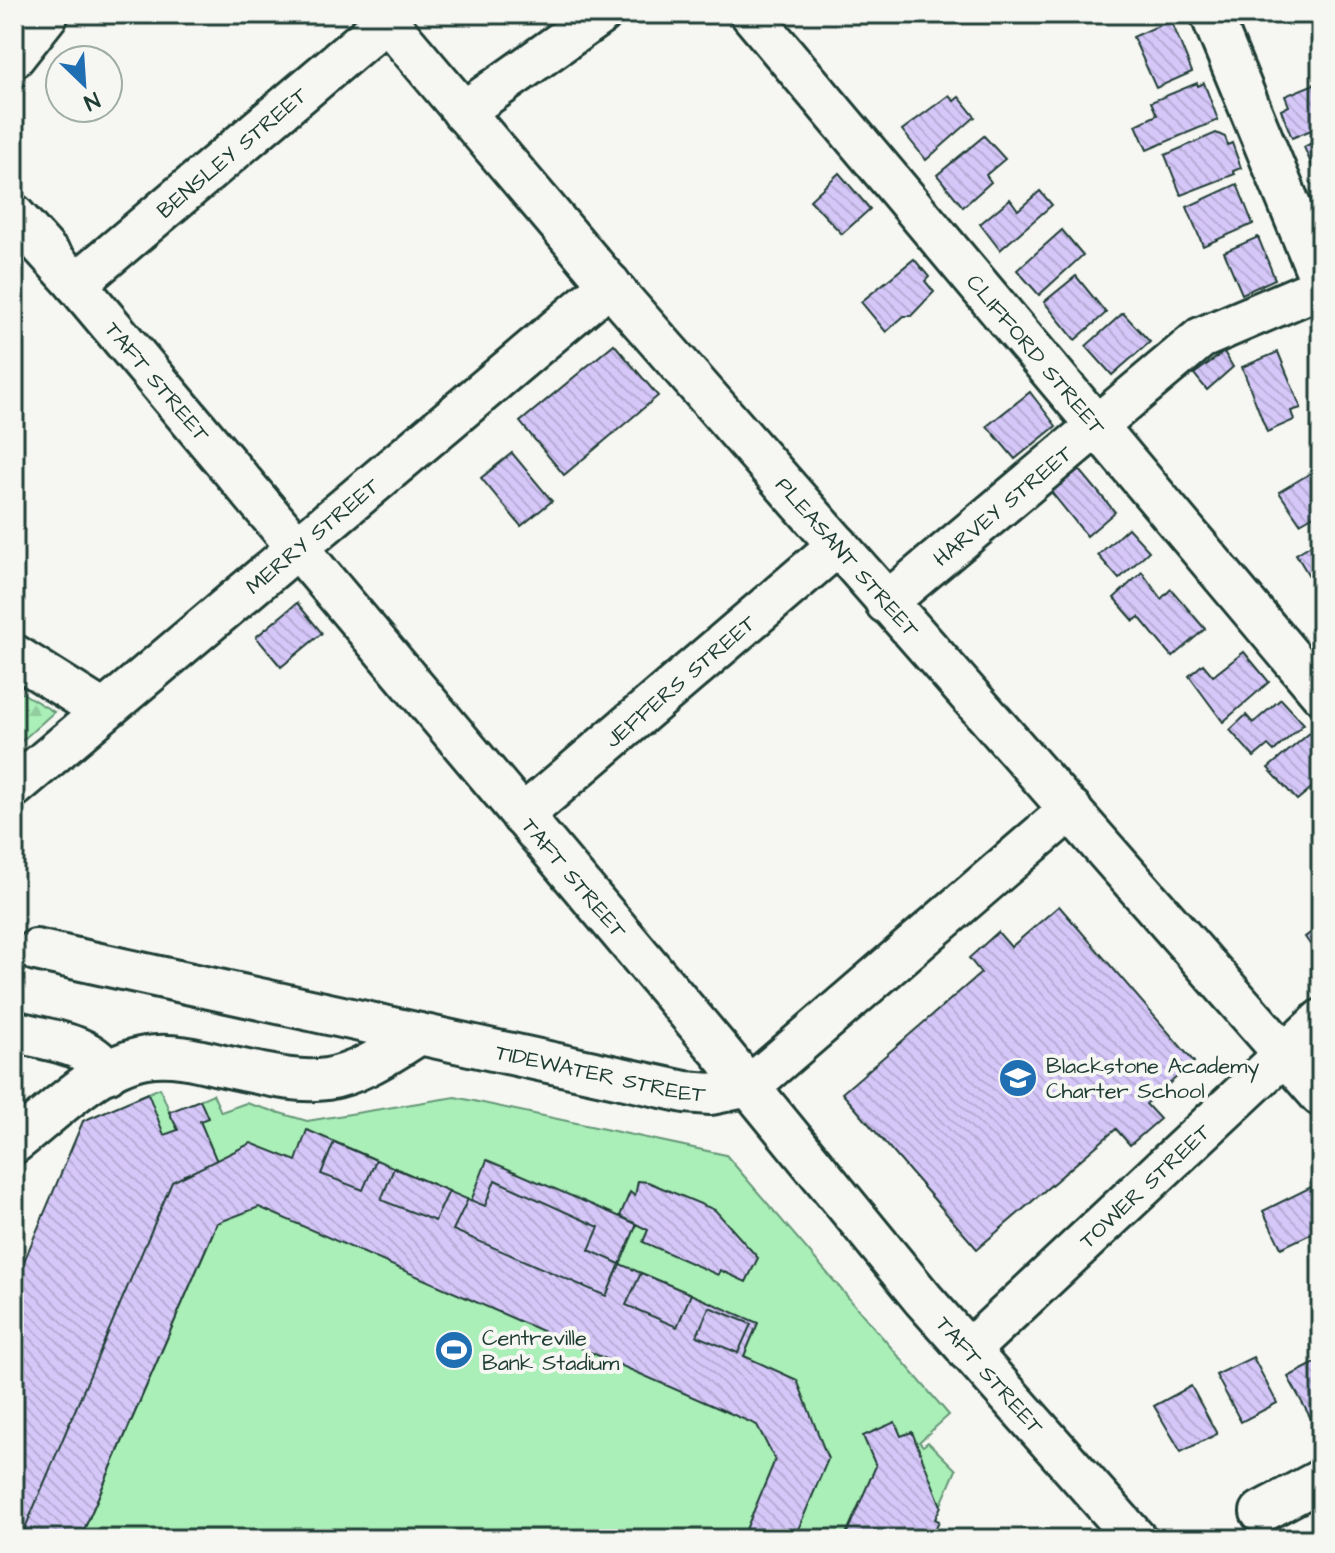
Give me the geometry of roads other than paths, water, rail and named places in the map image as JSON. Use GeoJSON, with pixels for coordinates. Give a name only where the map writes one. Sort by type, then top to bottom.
{"type":"FeatureCollection","features":[{"type":"Feature","properties":{"kind":"street"},"geometry":{"type":"LineString","coordinates":[[14,57],[48,14]]}},
{"type":"Feature","properties":{"kind":"street"},"geometry":{"type":"LineString","coordinates":[[463,112],[601,14]]}},
{"type":"Feature","properties":{"kind":"street","name":"CLIFFORD STREET"},"geometry":{"type":"LineString","coordinates":[[751,14],[1321,693]]}},
{"type":"Feature","properties":{"kind":"street"},"geometry":{"type":"LineString","coordinates":[[1211,14],[1321,284]]}},
{"type":"Feature","properties":{"kind":"street","name":"PLEASANT STREET"},"geometry":{"type":"LineString","coordinates":[[384,17],[886,603],[1071,809],[1321,1096]]}},
{"type":"Feature","properties":{"kind":"street","name":"BENSLEY STREET"},"geometry":{"type":"LineString","coordinates":[[76,284],[384,17]]}},
{"type":"Feature","properties":{"kind":"street","name":"TAFT STREET"},"geometry":{"type":"LineString","coordinates":[[14,215],[76,284],[750,1086],[968,1351],[1136,1539]]}},
{"type":"Feature","properties":{"kind":"street","name":"MERRY STREET"},"geometry":{"type":"LineString","coordinates":[[14,787],[610,284]]}},
{"type":"Feature","properties":{"kind":"street","name":"HARVEY STREET"},"geometry":{"type":"LineString","coordinates":[[886,603],[1201,338],[1321,284]]}},
{"type":"Feature","properties":{"kind":"street","name":"JEFFERS STREET"},"geometry":{"type":"LineString","coordinates":[[522,816],[838,545]]}},
{"type":"Feature","properties":{"kind":"street"},"geometry":{"type":"LineString","coordinates":[[14,655],[103,711]]}},
{"type":"Feature","properties":{"kind":"street","name":"TIDEWATER STREET"},"geometry":{"type":"LineString","coordinates":[[36,950],[685,1092],[711,1094],[750,1086],[1071,809]]}},
{"type":"Feature","properties":{"kind":"street","name":"TOWER STREET"},"geometry":{"type":"LineString","coordinates":[[968,1351],[1321,1020]]}},
{"type":"Feature","properties":{"kind":"street"},"geometry":{"type":"LineString","coordinates":[[14,1031],[89,1052],[101,1060],[107,1073]]}},
{"type":"Feature","properties":{"kind":"street"},"geometry":{"type":"LineString","coordinates":[[14,1143],[107,1073],[144,1057],[175,1055],[281,1080],[318,1083],[355,1072],[419,1034]]}},
{"type":"Feature","properties":{"kind":"street"},"geometry":{"type":"LineString","coordinates":[[1261,1512],[1321,1480]]}},
{"type":"Feature","properties":{"kind":"place","name":"Blackstone Academy Charter School"},"geometry":{"type":"Point","coordinates":[1018,1078]}},
{"type":"Feature","properties":{"kind":"place","name":"Centreville Bank Stadium"},"geometry":{"type":"Point","coordinates":[454,1350]}}]}
